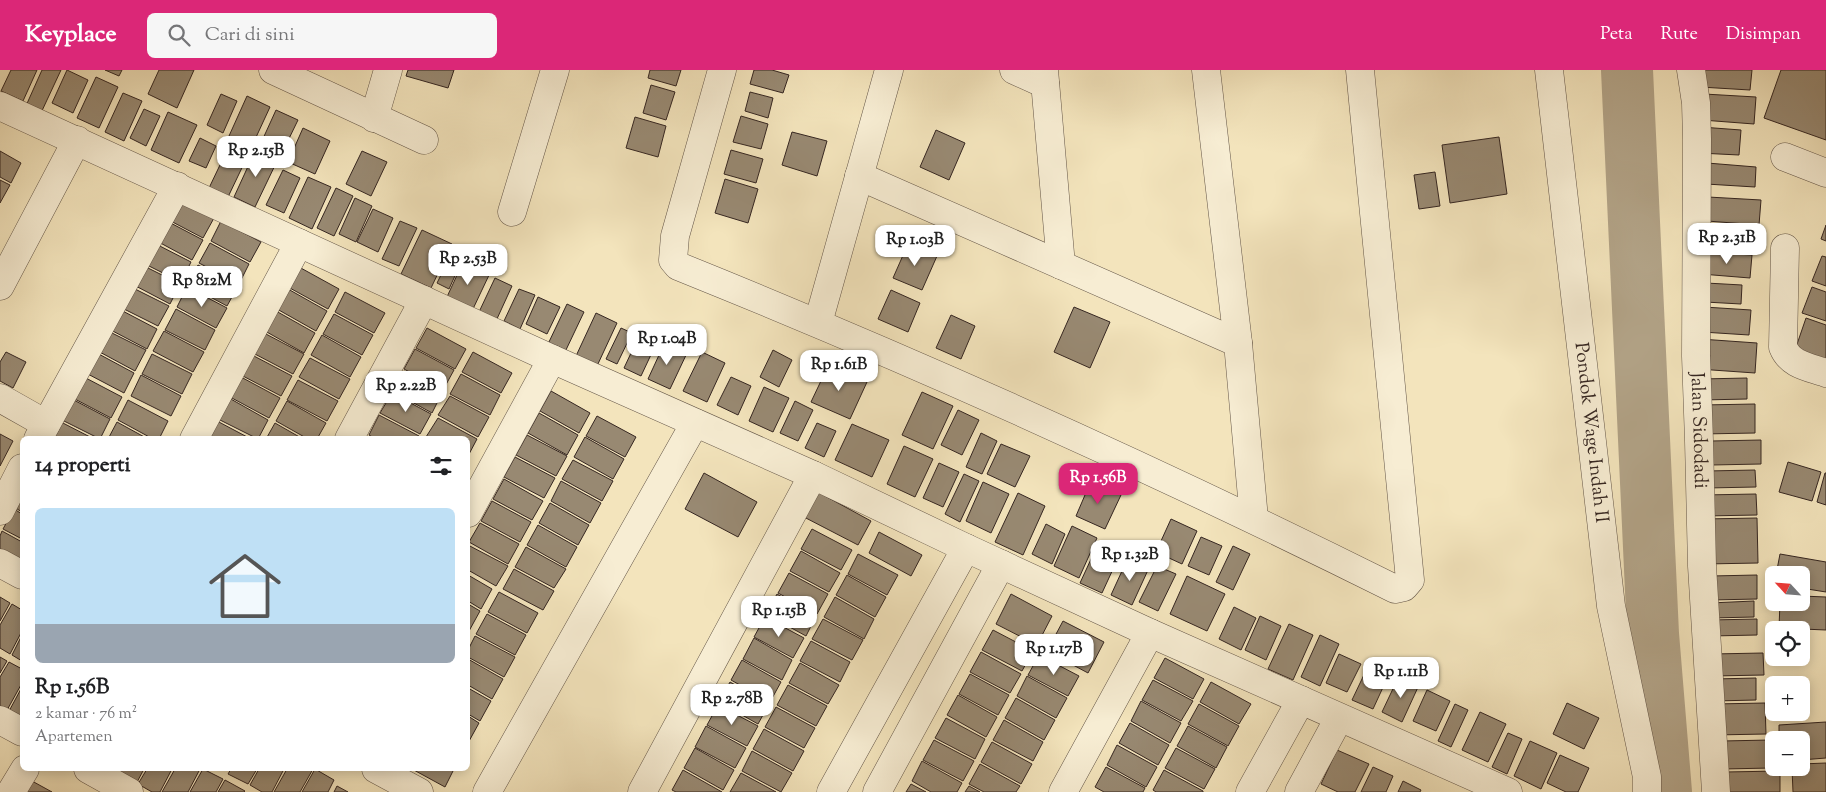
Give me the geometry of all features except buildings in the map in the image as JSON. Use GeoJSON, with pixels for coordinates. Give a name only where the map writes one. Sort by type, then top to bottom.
{"type":"FeatureCollection","features":[{"type":"Feature","properties":{"kind":"street"},"geometry":{"type":"LineString","coordinates":[[273,70],[424,140]]}},
{"type":"Feature","properties":{"kind":"street"},"geometry":{"type":"LineString","coordinates":[[374,118],[388,70]]}},
{"type":"Feature","properties":{"kind":"street"},"geometry":{"type":"LineString","coordinates":[[512,212],[555,70]]}},
{"type":"Feature","properties":{"kind":"street"},"geometry":{"type":"LineString","coordinates":[[722,70],[675,236],[672,260],[678,266],[818,323],[1254,519],[1395,589],[1404,587],[1410,580],[1360,70]]}},
{"type":"Feature","properties":{"kind":"street"},"geometry":{"type":"LineString","coordinates":[[818,323],[889,70]]}},
{"type":"Feature","properties":{"kind":"street"},"geometry":{"type":"LineString","coordinates":[[1014,70],[1044,77],[1061,265]]}},
{"type":"Feature","properties":{"kind":"street"},"geometry":{"type":"LineString","coordinates":[[1206,70],[1238,343],[1254,519]]}},
{"type":"Feature","properties":{"kind":"street","name":"Pondok Wage Indah II"},"geometry":{"type":"LineString","coordinates":[[1549,70],[1611,606],[1647,776],[1647,792]]}},
{"type":"Feature","properties":{"kind":"street","name":"Jalan Sidodadi"},"geometry":{"type":"LineString","coordinates":[[1691,70],[1696,102],[1697,138],[1696,356],[1702,556],[1716,792]]}},
{"type":"Feature","properties":{"kind":"street"},"geometry":{"type":"LineString","coordinates":[[0,106],[695,424],[813,475],[1150,633],[1508,792]]}},
{"type":"Feature","properties":{"kind":"street"},"geometry":{"type":"LineString","coordinates":[[0,286],[77,140]]}},
{"type":"Feature","properties":{"kind":"street"},"geometry":{"type":"LineString","coordinates":[[1785,157],[1826,173]]}},
{"type":"Feature","properties":{"kind":"street"},"geometry":{"type":"LineString","coordinates":[[859,176],[1238,343]]}},
{"type":"Feature","properties":{"kind":"street"},"geometry":{"type":"LineString","coordinates":[[0,398],[42,432],[176,186]]}},
{"type":"Feature","properties":{"kind":"street"},"geometry":{"type":"LineString","coordinates":[[196,436],[299,243]]}},
{"type":"Feature","properties":{"kind":"street"},"geometry":{"type":"LineString","coordinates":[[1786,248],[1783,347],[1786,354],[1793,361],[1826,373]]}},
{"type":"Feature","properties":{"kind":"street"},"geometry":{"type":"LineString","coordinates":[[351,436],[424,300]]}},
{"type":"Feature","properties":{"kind":"street"},"geometry":{"type":"LineString","coordinates":[[470,509],[552,359]]}},
{"type":"Feature","properties":{"kind":"street"},"geometry":{"type":"LineString","coordinates":[[487,792],[695,424]]}},
{"type":"Feature","properties":{"kind":"street"},"geometry":{"type":"LineString","coordinates":[[0,511],[20,472]]}},
{"type":"Feature","properties":{"kind":"street"},"geometry":{"type":"LineString","coordinates":[[642,792],[813,475]]}},
{"type":"Feature","properties":{"kind":"street"},"geometry":{"type":"LineString","coordinates":[[831,792],[966,548]]}},
{"type":"Feature","properties":{"kind":"street"},"geometry":{"type":"LineString","coordinates":[[0,563],[20,574]]}},
{"type":"Feature","properties":{"kind":"street"},"geometry":{"type":"LineString","coordinates":[[877,792],[1000,564]]}},
{"type":"Feature","properties":{"kind":"street"},"geometry":{"type":"LineString","coordinates":[[1063,792],[1150,633]]}},
{"type":"Feature","properties":{"kind":"street"},"geometry":{"type":"LineString","coordinates":[[1250,792],[1301,700]]}},
{"type":"Feature","properties":{"kind":"street"},"geometry":{"type":"LineString","coordinates":[[1299,792],[1339,718]]}},
{"type":"Feature","properties":{"kind":"street"},"geometry":{"type":"LineString","coordinates":[[0,720],[20,731]]}},
{"type":"Feature","properties":{"kind":"street"},"geometry":{"type":"LineString","coordinates":[[11,792],[23,771]]}},
{"type":"Feature","properties":{"kind":"street"},"geometry":{"type":"LineString","coordinates":[[92,771],[129,792]]}},
{"type":"Feature","properties":{"kind":"street"},"geometry":{"type":"LineString","coordinates":[[380,771],[419,792]]}},
{"type":"Feature","properties":{"kind":"waterway"},"geometry":{"type":"LineString","coordinates":[[1627,70],[1653,634],[1666,792]]}}]}
